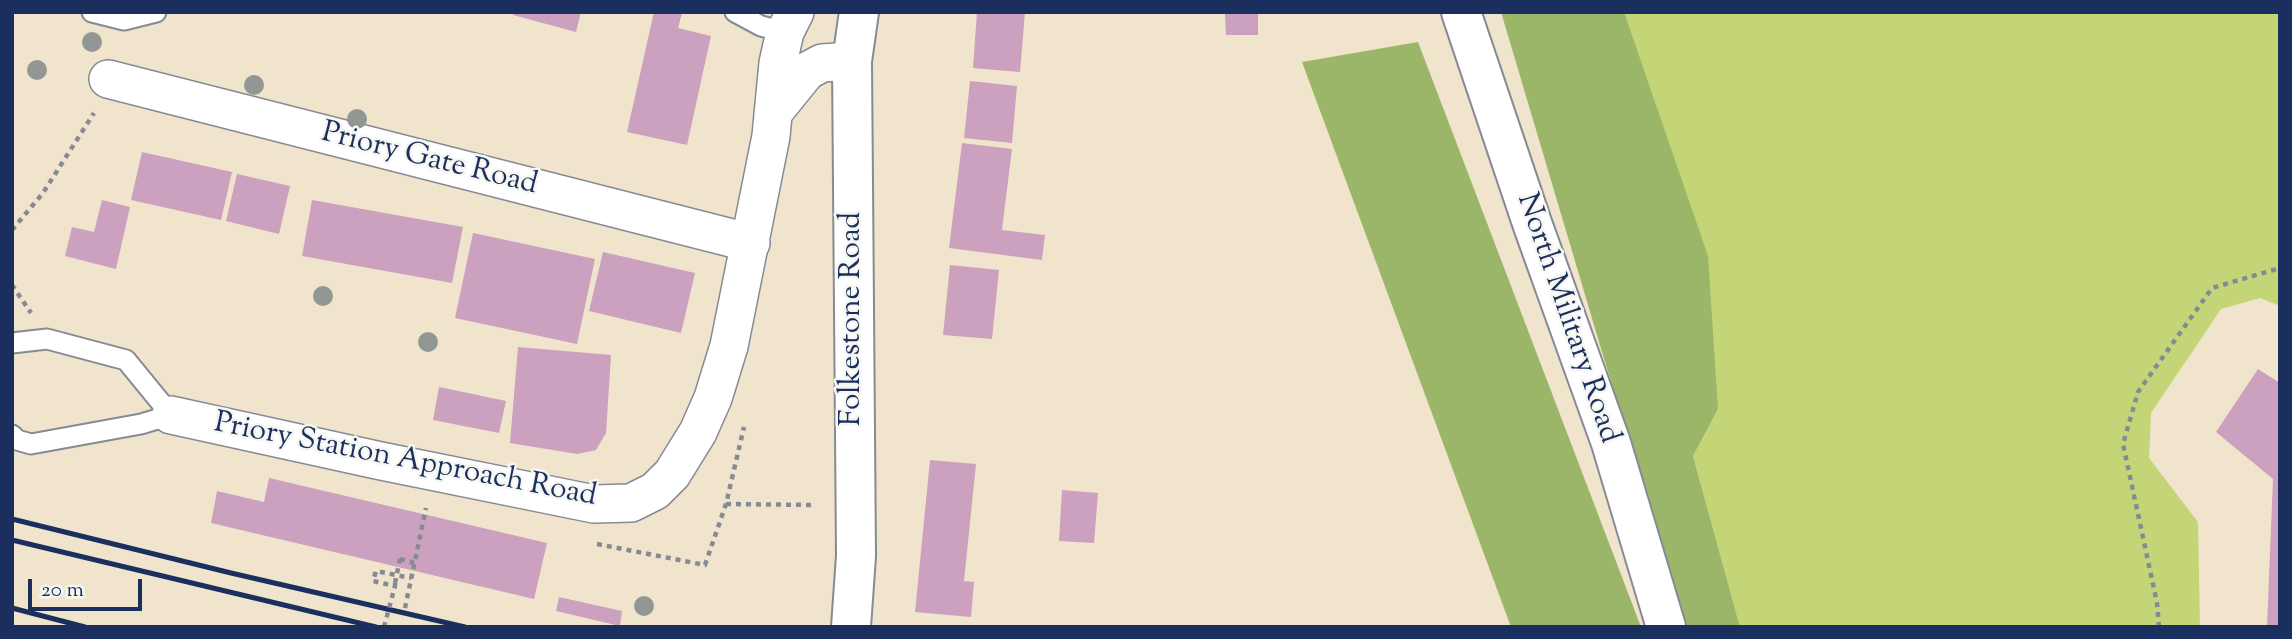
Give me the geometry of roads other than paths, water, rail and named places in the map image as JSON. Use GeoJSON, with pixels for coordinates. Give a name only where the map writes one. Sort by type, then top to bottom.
{"type":"FeatureCollection","features":[{"type":"Feature","properties":{"kind":"street","name":"Folkestone Road"},"geometry":{"type":"LineString","coordinates":[[851,627],[856,556],[852,61],[859,12]]}},
{"type":"Feature","properties":{"kind":"street","name":"North Military Road"},"geometry":{"type":"LineString","coordinates":[[1461,12],[1532,223],[1611,443],[1666,627]]}},
{"type":"Feature","properties":{"kind":"street","name":"Priory Station Approach Road"},"geometry":{"type":"LineString","coordinates":[[171,415],[381,461],[594,503],[631,503],[655,491],[672,474],[698,432],[713,398],[729,346],[771,136],[778,63],[790,22]]}},
{"type":"Feature","properties":{"kind":"street"},"geometry":{"type":"LineString","coordinates":[[773,113],[807,71],[822,63],[852,61]]}},
{"type":"Feature","properties":{"kind":"street","name":"Priory Gate Road"},"geometry":{"type":"LineString","coordinates":[[117,81],[751,243]]}},
{"type":"Feature","properties":{"kind":"lane"},"geometry":{"type":"LineString","coordinates":[[92,12],[124,20],[156,12]]}},
{"type":"Feature","properties":{"kind":"lane"},"geometry":{"type":"LineString","coordinates":[[735,12],[761,26],[790,22]]}},
{"type":"Feature","properties":{"kind":"lane"},"geometry":{"type":"LineString","coordinates":[[12,343],[47,339],[126,360],[171,415],[141,424],[31,444],[17,440],[12,435]]}},
{"type":"Feature","properties":{"kind":"railway"},"geometry":{"type":"LineString","coordinates":[[12,519],[465,627]]}},
{"type":"Feature","properties":{"kind":"railway"},"geometry":{"type":"LineString","coordinates":[[12,540],[376,627]]}},
{"type":"Feature","properties":{"kind":"railway"},"geometry":{"type":"LineString","coordinates":[[12,608],[85,627]]}}]}
